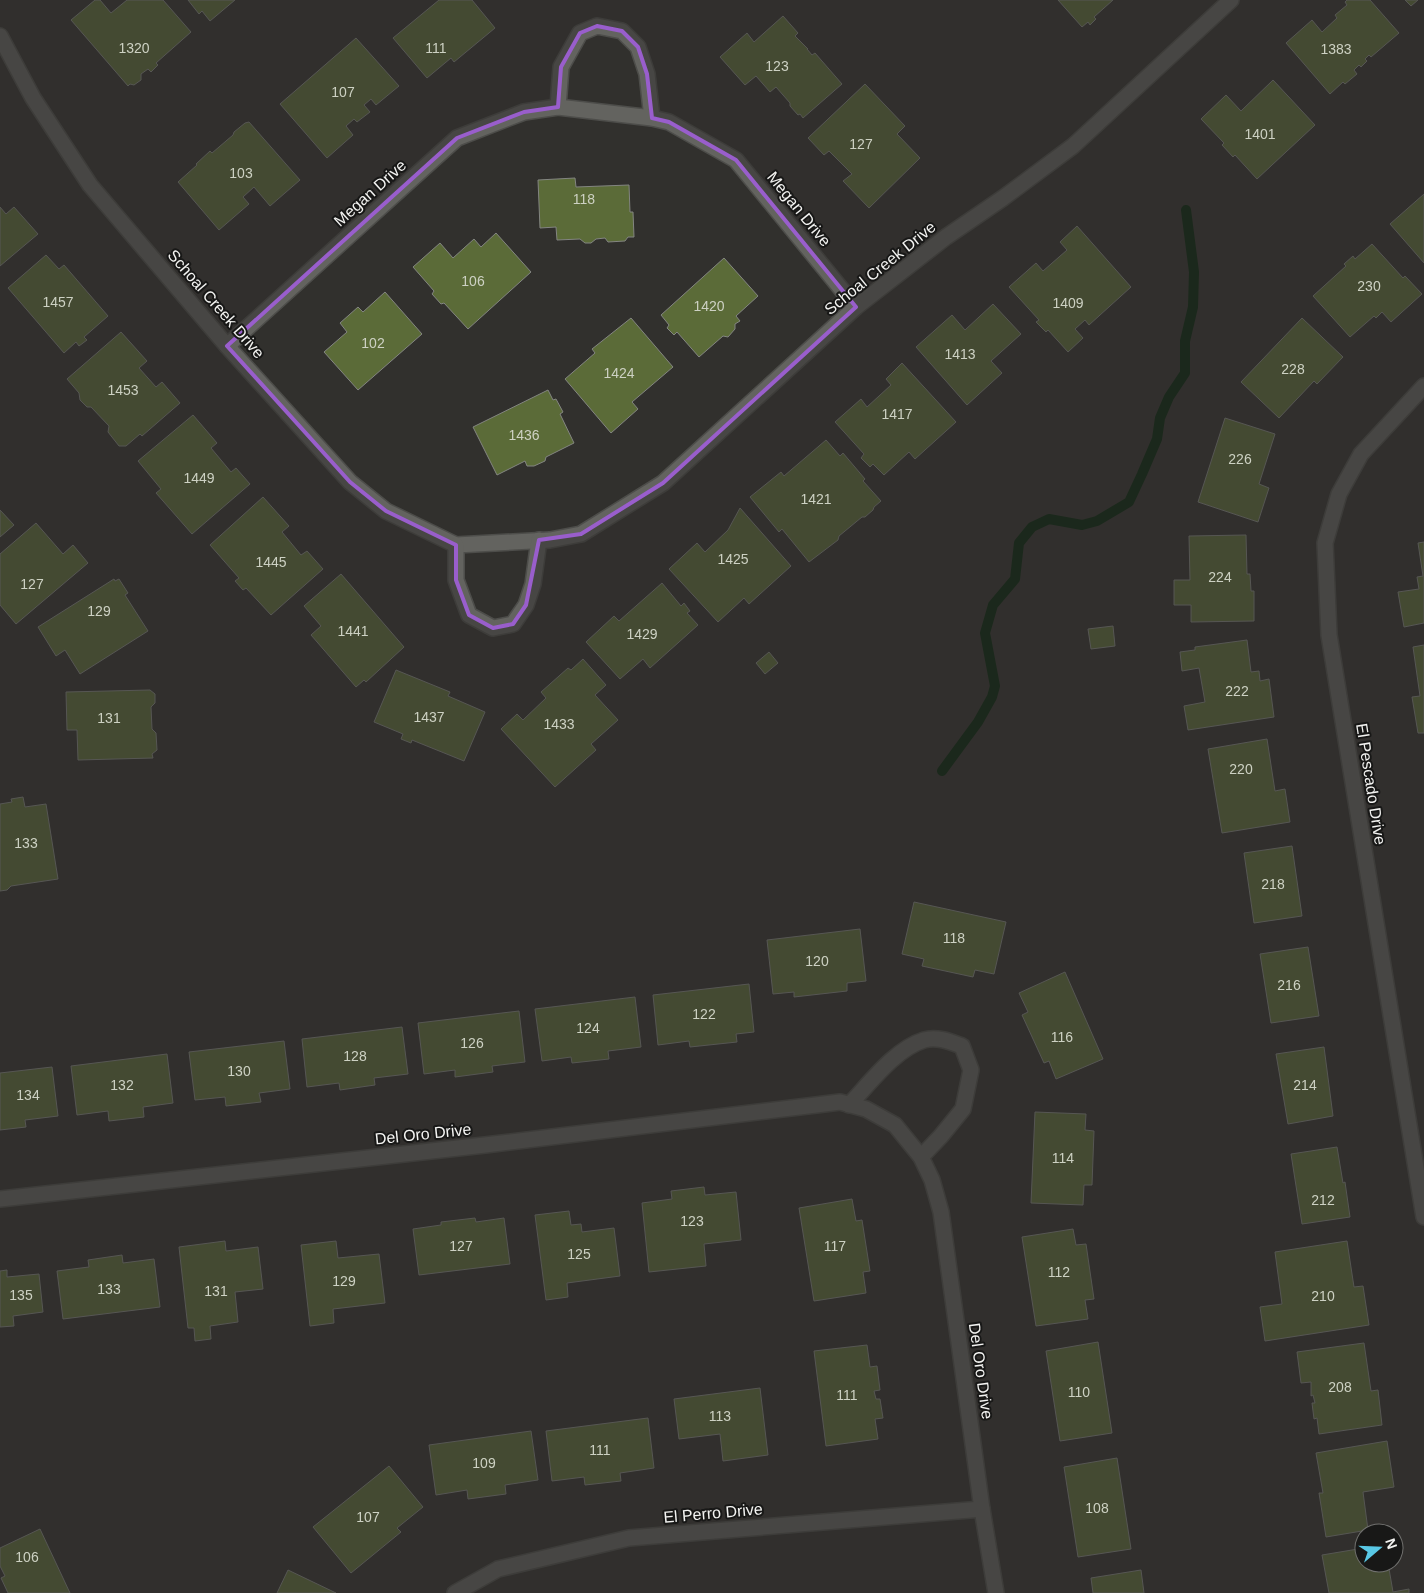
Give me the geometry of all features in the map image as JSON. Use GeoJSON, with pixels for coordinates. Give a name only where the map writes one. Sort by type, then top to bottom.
{"type":"FeatureCollection","features":[{"type":"Feature","properties":{"kind":"street","name":"Schoal Creek Drive"},"geometry":{"type":"LineString","coordinates":[[0,36],[33,98],[90,185],[227,346],[350,482],[386,511],[456,545],[539,540],[581,534],[663,484],[856,307],[946,237],[1073,146],[1228,1]]}},
{"type":"Feature","properties":{"kind":"street"},"geometry":{"type":"LineString","coordinates":[[558,107],[561,67],[580,33],[597,26],[622,31],[638,47],[647,74],[652,118]]}},
{"type":"Feature","properties":{"kind":"street","name":"Megan Drive"},"geometry":{"type":"LineString","coordinates":[[227,346],[458,138],[524,112],[558,107],[652,118],[670,122],[736,160],[856,307]]}},
{"type":"Feature","properties":{"kind":"street","name":"El Pescado Drive"},"geometry":{"type":"LineString","coordinates":[[1424,386],[1360,454],[1339,494],[1325,543],[1329,635],[1424,1217]]}},
{"type":"Feature","properties":{"kind":"street"},"geometry":{"type":"LineString","coordinates":[[456,545],[456,580],[469,614],[493,628],[513,624],[526,605],[533,584],[539,540]]}},
{"type":"Feature","properties":{"kind":"street"},"geometry":{"type":"LineString","coordinates":[[849,1105],[899,1053],[926,1039],[944,1040],[962,1046],[971,1070],[963,1108],[941,1136],[921,1157]]}},
{"type":"Feature","properties":{"kind":"street","name":"Del Oro Drive"},"geometry":{"type":"LineString","coordinates":[[0,1199],[485,1145],[840,1102],[866,1110],[895,1125],[921,1157],[932,1180],[941,1212],[982,1509],[996,1593]]}},
{"type":"Feature","properties":{"kind":"street","name":"El Perro Drive"},"geometry":{"type":"LineString","coordinates":[[455,1593],[498,1570],[629,1538],[982,1509]]}},
{"type":"Feature","properties":{"kind":"highlighted area"},"geometry":{"type":"Polygon","coordinates":[[[597,26],[622,31],[638,47],[647,74],[652,118],[669,122],[736,160],[856,307],[663,483],[581,534],[539,540],[526,605],[513,624],[493,628],[469,615],[456,580],[456,545],[386,511],[350,482],[227,346],[457,138],[524,112],[558,107],[561,67],[580,33],[597,26]]]}},
{"type":"Feature","properties":{"kind":"building"},"geometry":{"type":"Polygon","coordinates":[[[95,0],[100,0],[111,13],[127,0],[163,0],[191,32],[156,63],[158,65],[151,72],[148,69],[141,74],[141,80],[134,85],[130,84],[128,86],[71,20],[95,0]]]}},
{"type":"Feature","properties":{"kind":"building"},"geometry":{"type":"Polygon","coordinates":[[[188,0],[235,0],[210,21],[202,11],[199,14],[188,0]]]}},
{"type":"Feature","properties":{"kind":"building"},"geometry":{"type":"Polygon","coordinates":[[[439,0],[472,0],[495,28],[454,62],[451,58],[427,78],[393,38],[439,0]]]}},
{"type":"Feature","properties":{"kind":"building"},"geometry":{"type":"Polygon","coordinates":[[[1058,0],[1113,0],[1094,17],[1096,19],[1090,25],[1088,22],[1082,27],[1058,0]]]}},
{"type":"Feature","properties":{"kind":"building"},"geometry":{"type":"Polygon","coordinates":[[[1347,0],[1370,0],[1399,33],[1371,57],[1369,55],[1365,59],[1367,61],[1361,67],[1359,65],[1354,70],[1357,74],[1345,84],[1343,82],[1330,94],[1286,43],[1312,20],[1322,32],[1337,18],[1335,15],[1347,5],[1345,2],[1347,0]]]}},
{"type":"Feature","properties":{"kind":"building"},"geometry":{"type":"Polygon","coordinates":[[[1405,0],[1418,0],[1411,6],[1405,0]]]}},
{"type":"Feature","properties":{"kind":"building"},"geometry":{"type":"Polygon","coordinates":[[[783,16],[798,33],[795,36],[812,55],[815,53],[842,84],[803,118],[790,106],[790,103],[776,87],[770,92],[756,76],[745,85],[720,57],[747,33],[754,42],[783,16]]]}},
{"type":"Feature","properties":{"kind":"building"},"geometry":{"type":"Polygon","coordinates":[[[356,38],[399,86],[376,105],[371,99],[364,105],[370,112],[357,122],[354,119],[346,126],[353,135],[327,158],[280,104],[356,38]]]}},
{"type":"Feature","properties":{"kind":"building"},"geometry":{"type":"Polygon","coordinates":[[[1273,80],[1315,125],[1257,179],[1235,155],[1233,157],[1222,145],[1224,143],[1201,119],[1226,95],[1241,111],[1273,80]]]}},
{"type":"Feature","properties":{"kind":"building"},"geometry":{"type":"Polygon","coordinates":[[[865,84],[905,126],[897,134],[920,158],[869,208],[843,181],[852,174],[829,151],[824,155],[808,138],[865,84]]]}},
{"type":"Feature","properties":{"kind":"building"},"geometry":{"type":"Polygon","coordinates":[[[249,122],[300,180],[270,206],[254,187],[243,197],[249,204],[219,230],[178,182],[210,151],[212,153],[234,132],[249,122]]]}},
{"type":"Feature","properties":{"kind":"building"},"geometry":{"type":"Polygon","coordinates":[[[575,178],[576,187],[629,185],[630,212],[633,212],[634,237],[628,237],[625,241],[608,242],[605,238],[585,243],[580,239],[557,240],[556,227],[540,228],[538,180],[575,178]]]}},
{"type":"Feature","properties":{"kind":"building"},"geometry":{"type":"Polygon","coordinates":[[[1424,194],[1424,263],[1390,224],[1424,194]]]}},
{"type":"Feature","properties":{"kind":"building"},"geometry":{"type":"Polygon","coordinates":[[[0,207],[6,214],[14,207],[38,234],[0,266],[0,207]]]}},
{"type":"Feature","properties":{"kind":"building"},"geometry":{"type":"Polygon","coordinates":[[[1077,226],[1131,287],[1089,325],[1085,320],[1075,329],[1083,338],[1068,352],[1048,330],[1046,332],[1036,322],[1039,320],[1009,287],[1036,263],[1043,271],[1067,250],[1060,242],[1077,226]]]}},
{"type":"Feature","properties":{"kind":"building"},"geometry":{"type":"Polygon","coordinates":[[[496,233],[531,272],[468,329],[444,303],[441,304],[432,294],[434,291],[413,267],[440,243],[453,258],[474,239],[481,247],[496,233]]]}},
{"type":"Feature","properties":{"kind":"building"},"geometry":{"type":"Polygon","coordinates":[[[1372,244],[1403,278],[1405,276],[1422,294],[1391,322],[1382,312],[1376,318],[1374,316],[1350,337],[1313,296],[1346,266],[1344,264],[1353,256],[1355,259],[1372,244]]]}},
{"type":"Feature","properties":{"kind":"building"},"geometry":{"type":"Polygon","coordinates":[[[46,255],[59,269],[64,265],[108,316],[84,337],[87,340],[79,346],[76,342],[64,353],[8,288],[46,255]]]}},
{"type":"Feature","properties":{"kind":"building"},"geometry":{"type":"Polygon","coordinates":[[[724,258],[758,296],[736,316],[740,321],[735,324],[735,329],[728,337],[723,336],[699,357],[677,332],[674,335],[667,328],[669,325],[661,315],[724,258]]]}},
{"type":"Feature","properties":{"kind":"building"},"geometry":{"type":"Polygon","coordinates":[[[385,292],[422,334],[358,390],[324,352],[347,332],[340,323],[358,307],[363,312],[385,292]]]}},
{"type":"Feature","properties":{"kind":"building"},"geometry":{"type":"Polygon","coordinates":[[[993,304],[1021,334],[991,361],[1002,373],[967,405],[916,347],[952,315],[965,330],[993,304]]]}},
{"type":"Feature","properties":{"kind":"building"},"geometry":{"type":"Polygon","coordinates":[[[631,318],[673,367],[632,402],[638,409],[611,433],[565,379],[595,353],[592,349],[631,318]]]}},
{"type":"Feature","properties":{"kind":"building"},"geometry":{"type":"Polygon","coordinates":[[[1302,318],[1343,357],[1317,384],[1314,381],[1279,418],[1241,382],[1302,318]]]}},
{"type":"Feature","properties":{"kind":"building"},"geometry":{"type":"Polygon","coordinates":[[[121,332],[147,361],[139,368],[156,387],[162,382],[180,403],[142,436],[140,434],[126,446],[119,446],[108,432],[109,426],[91,407],[87,407],[80,400],[79,393],[67,379],[121,332]]]}},
{"type":"Feature","properties":{"kind":"building"},"geometry":{"type":"Polygon","coordinates":[[[902,363],[956,422],[915,459],[909,452],[884,475],[873,464],[870,467],[861,458],[864,454],[835,422],[861,399],[867,407],[891,385],[886,379],[902,363]]]}},
{"type":"Feature","properties":{"kind":"building"},"geometry":{"type":"Polygon","coordinates":[[[548,390],[553,400],[556,399],[563,412],[560,414],[574,443],[546,457],[545,461],[534,466],[527,466],[525,461],[497,475],[473,427],[548,390]]]}},
{"type":"Feature","properties":{"kind":"building"},"geometry":{"type":"Polygon","coordinates":[[[193,415],[217,443],[211,448],[231,472],[236,468],[250,484],[192,534],[156,493],[161,489],[138,461],[193,415]]]}},
{"type":"Feature","properties":{"kind":"building"},"geometry":{"type":"Polygon","coordinates":[[[1225,418],[1275,434],[1259,484],[1269,488],[1258,522],[1198,502],[1225,418]]]}},
{"type":"Feature","properties":{"kind":"building"},"geometry":{"type":"Polygon","coordinates":[[[826,440],[840,456],[843,453],[865,479],[863,481],[881,501],[865,517],[862,517],[839,536],[838,540],[809,562],[782,529],[779,532],[750,497],[781,472],[784,476],[826,440]]]}},
{"type":"Feature","properties":{"kind":"building"},"geometry":{"type":"Polygon","coordinates":[[[263,497],[289,526],[282,532],[301,555],[307,551],[323,569],[271,615],[246,588],[243,590],[235,581],[239,578],[210,545],[263,497]]]}},
{"type":"Feature","properties":{"kind":"building"},"geometry":{"type":"Polygon","coordinates":[[[740,508],[791,566],[749,604],[744,598],[718,622],[669,569],[697,543],[705,552],[728,530],[740,508]]]}},
{"type":"Feature","properties":{"kind":"building"},"geometry":{"type":"Polygon","coordinates":[[[0,510],[14,525],[0,537],[0,510]]]}},
{"type":"Feature","properties":{"kind":"building"},"geometry":{"type":"Polygon","coordinates":[[[36,523],[63,554],[73,545],[88,563],[16,624],[0,605],[0,554],[36,523]]]}},
{"type":"Feature","properties":{"kind":"building"},"geometry":{"type":"Polygon","coordinates":[[[1246,535],[1247,574],[1250,574],[1251,591],[1254,591],[1254,621],[1191,622],[1191,605],[1174,605],[1174,580],[1190,580],[1189,536],[1246,535]]]}},
{"type":"Feature","properties":{"kind":"building"},"geometry":{"type":"Polygon","coordinates":[[[1424,542],[1424,623],[1404,627],[1398,592],[1419,589],[1417,577],[1423,576],[1418,543],[1424,542]]]}},
{"type":"Feature","properties":{"kind":"building"},"geometry":{"type":"Polygon","coordinates":[[[341,574],[404,647],[366,682],[364,680],[356,687],[311,635],[321,626],[304,606],[341,574]]]}},
{"type":"Feature","properties":{"kind":"building"},"geometry":{"type":"Polygon","coordinates":[[[114,579],[115,581],[119,579],[128,593],[125,595],[148,631],[80,674],[65,650],[56,656],[38,627],[114,579]]]}},
{"type":"Feature","properties":{"kind":"building"},"geometry":{"type":"Polygon","coordinates":[[[662,583],[681,606],[684,603],[690,611],[687,613],[698,625],[650,668],[643,659],[620,679],[586,642],[614,616],[619,621],[662,583]]]}},
{"type":"Feature","properties":{"kind":"building"},"geometry":{"type":"Polygon","coordinates":[[[1113,626],[1115,646],[1091,649],[1088,629],[1113,626]]]}},
{"type":"Feature","properties":{"kind":"building"},"geometry":{"type":"Polygon","coordinates":[[[1247,640],[1251,672],[1259,671],[1260,681],[1269,679],[1274,717],[1188,730],[1184,706],[1205,702],[1199,668],[1182,671],[1180,652],[1195,650],[1195,647],[1247,640]]]}},
{"type":"Feature","properties":{"kind":"building"},"geometry":{"type":"Polygon","coordinates":[[[1424,645],[1424,733],[1418,733],[1412,697],[1420,696],[1413,647],[1424,645]]]}},
{"type":"Feature","properties":{"kind":"building"},"geometry":{"type":"Polygon","coordinates":[[[769,652],[778,663],[765,674],[756,663],[769,652]]]}},
{"type":"Feature","properties":{"kind":"building"},"geometry":{"type":"Polygon","coordinates":[[[583,659],[606,685],[595,695],[618,720],[591,744],[596,750],[555,787],[501,729],[517,714],[523,720],[546,698],[541,692],[568,668],[571,670],[583,659]]]}},
{"type":"Feature","properties":{"kind":"building"},"geometry":{"type":"Polygon","coordinates":[[[396,670],[450,692],[448,696],[485,712],[464,761],[412,740],[411,743],[401,739],[403,734],[374,722],[396,670]]]}},
{"type":"Feature","properties":{"kind":"building"},"geometry":{"type":"Polygon","coordinates":[[[150,690],[155,694],[155,703],[151,707],[152,729],[156,733],[157,750],[152,754],[153,758],[78,760],[77,730],[67,730],[66,692],[150,690]]]}},
{"type":"Feature","properties":{"kind":"building"},"geometry":{"type":"Polygon","coordinates":[[[1267,739],[1275,791],[1285,789],[1290,822],[1222,833],[1208,749],[1267,739]]]}},
{"type":"Feature","properties":{"kind":"building"},"geometry":{"type":"Polygon","coordinates":[[[23,797],[25,807],[46,804],[58,879],[11,886],[7,890],[0,891],[0,804],[12,802],[11,799],[23,797]]]}},
{"type":"Feature","properties":{"kind":"building"},"geometry":{"type":"Polygon","coordinates":[[[1292,846],[1302,916],[1254,923],[1244,853],[1292,846]]]}},
{"type":"Feature","properties":{"kind":"building"},"geometry":{"type":"Polygon","coordinates":[[[914,902],[1006,922],[994,974],[975,970],[973,977],[922,966],[924,959],[902,954],[914,902]]]}},
{"type":"Feature","properties":{"kind":"building"},"geometry":{"type":"Polygon","coordinates":[[[860,929],[866,981],[847,983],[847,991],[794,997],[794,992],[773,994],[767,940],[860,929]]]}},
{"type":"Feature","properties":{"kind":"building"},"geometry":{"type":"Polygon","coordinates":[[[1308,947],[1319,1016],[1271,1023],[1260,954],[1308,947]]]}},
{"type":"Feature","properties":{"kind":"building"},"geometry":{"type":"Polygon","coordinates":[[[1065,972],[1103,1059],[1056,1079],[1049,1061],[1044,1063],[1022,1015],[1028,1012],[1019,993],[1065,972]]]}},
{"type":"Feature","properties":{"kind":"building"},"geometry":{"type":"Polygon","coordinates":[[[749,984],[754,1032],[736,1034],[737,1042],[690,1047],[689,1041],[658,1045],[653,995],[749,984]]]}},
{"type":"Feature","properties":{"kind":"building"},"geometry":{"type":"Polygon","coordinates":[[[635,997],[641,1047],[608,1051],[609,1059],[572,1063],[571,1057],[542,1061],[535,1009],[635,997]]]}},
{"type":"Feature","properties":{"kind":"building"},"geometry":{"type":"Polygon","coordinates":[[[519,1011],[525,1062],[492,1066],[493,1072],[455,1077],[455,1070],[424,1074],[418,1023],[519,1011]]]}},
{"type":"Feature","properties":{"kind":"building"},"geometry":{"type":"Polygon","coordinates":[[[402,1027],[408,1074],[374,1078],[375,1085],[340,1090],[339,1083],[307,1087],[302,1039],[402,1027]]]}},
{"type":"Feature","properties":{"kind":"building"},"geometry":{"type":"Polygon","coordinates":[[[284,1041],[290,1089],[259,1093],[261,1102],[226,1106],[225,1097],[195,1100],[189,1052],[284,1041]]]}},
{"type":"Feature","properties":{"kind":"building"},"geometry":{"type":"Polygon","coordinates":[[[1324,1047],[1333,1116],[1288,1124],[1276,1054],[1324,1047]]]}},
{"type":"Feature","properties":{"kind":"building"},"geometry":{"type":"Polygon","coordinates":[[[167,1054],[173,1103],[143,1107],[144,1117],[109,1121],[108,1111],[77,1115],[71,1066],[167,1054]]]}},
{"type":"Feature","properties":{"kind":"building"},"geometry":{"type":"Polygon","coordinates":[[[52,1067],[58,1116],[25,1120],[26,1127],[0,1130],[0,1073],[52,1067]]]}},
{"type":"Feature","properties":{"kind":"building"},"geometry":{"type":"Polygon","coordinates":[[[1035,1112],[1086,1114],[1085,1130],[1094,1131],[1092,1185],[1084,1185],[1083,1205],[1031,1203],[1035,1112]]]}},
{"type":"Feature","properties":{"kind":"building"},"geometry":{"type":"Polygon","coordinates":[[[1337,1147],[1350,1217],[1302,1224],[1291,1154],[1337,1147]]]}},
{"type":"Feature","properties":{"kind":"building"},"geometry":{"type":"Polygon","coordinates":[[[704,1187],[705,1195],[736,1192],[741,1240],[704,1244],[706,1266],[649,1272],[642,1203],[672,1199],[671,1191],[704,1187]]]}},
{"type":"Feature","properties":{"kind":"building"},"geometry":{"type":"Polygon","coordinates":[[[852,1199],[856,1221],[862,1220],[870,1271],[863,1272],[866,1293],[814,1301],[799,1208],[852,1199]]]}},
{"type":"Feature","properties":{"kind":"building"},"geometry":{"type":"Polygon","coordinates":[[[569,1211],[571,1225],[581,1224],[582,1232],[614,1228],[620,1276],[567,1283],[568,1297],[546,1300],[535,1215],[569,1211]]]}},
{"type":"Feature","properties":{"kind":"building"},"geometry":{"type":"Polygon","coordinates":[[[475,1218],[476,1222],[504,1218],[510,1264],[419,1275],[413,1229],[441,1225],[441,1222],[475,1218]]]}},
{"type":"Feature","properties":{"kind":"building"},"geometry":{"type":"Polygon","coordinates":[[[1073,1229],[1076,1245],[1086,1244],[1094,1299],[1085,1300],[1088,1319],[1036,1326],[1022,1237],[1073,1229]]]}},
{"type":"Feature","properties":{"kind":"building"},"geometry":{"type":"Polygon","coordinates":[[[225,1241],[226,1251],[258,1247],[263,1289],[235,1292],[238,1322],[210,1326],[211,1339],[195,1341],[194,1328],[188,1328],[179,1247],[225,1241]]]}},
{"type":"Feature","properties":{"kind":"building"},"geometry":{"type":"Polygon","coordinates":[[[336,1241],[338,1258],[379,1254],[385,1303],[333,1309],[334,1323],[310,1326],[301,1245],[336,1241]]]}},
{"type":"Feature","properties":{"kind":"building"},"geometry":{"type":"Polygon","coordinates":[[[1347,1241],[1354,1287],[1363,1286],[1369,1325],[1265,1341],[1260,1307],[1282,1304],[1275,1252],[1347,1241]]]}},
{"type":"Feature","properties":{"kind":"building"},"geometry":{"type":"Polygon","coordinates":[[[122,1255],[123,1263],[154,1259],[160,1307],[63,1319],[57,1271],[89,1267],[88,1260],[122,1255]]]}},
{"type":"Feature","properties":{"kind":"building"},"geometry":{"type":"Polygon","coordinates":[[[7,1270],[7,1277],[39,1274],[43,1312],[13,1316],[14,1326],[0,1327],[0,1271],[7,1270]]]}},
{"type":"Feature","properties":{"kind":"building"},"geometry":{"type":"Polygon","coordinates":[[[1098,1342],[1112,1433],[1060,1441],[1046,1351],[1098,1342]]]}},
{"type":"Feature","properties":{"kind":"building"},"geometry":{"type":"Polygon","coordinates":[[[1364,1343],[1371,1391],[1378,1390],[1382,1425],[1319,1434],[1317,1418],[1314,1419],[1312,1403],[1315,1403],[1313,1395],[1311,1396],[1311,1382],[1301,1383],[1297,1352],[1364,1343]]]}},
{"type":"Feature","properties":{"kind":"building"},"geometry":{"type":"Polygon","coordinates":[[[867,1345],[870,1367],[877,1366],[880,1390],[874,1391],[876,1399],[880,1399],[883,1418],[875,1419],[878,1439],[826,1446],[814,1351],[867,1345]]]}},
{"type":"Feature","properties":{"kind":"building"},"geometry":{"type":"Polygon","coordinates":[[[760,1388],[768,1455],[723,1461],[720,1434],[679,1439],[674,1399],[760,1388]]]}},
{"type":"Feature","properties":{"kind":"building"},"geometry":{"type":"Polygon","coordinates":[[[648,1418],[654,1468],[620,1473],[621,1481],[585,1485],[584,1477],[552,1481],[546,1431],[648,1418]]]}},
{"type":"Feature","properties":{"kind":"building"},"geometry":{"type":"Polygon","coordinates":[[[531,1431],[538,1480],[505,1485],[506,1494],[468,1499],[467,1490],[436,1495],[429,1445],[531,1431]]]}},
{"type":"Feature","properties":{"kind":"building"},"geometry":{"type":"Polygon","coordinates":[[[1387,1441],[1394,1487],[1363,1492],[1367,1523],[1354,1523],[1354,1532],[1326,1537],[1319,1493],[1323,1493],[1316,1453],[1387,1441]]]}},
{"type":"Feature","properties":{"kind":"building"},"geometry":{"type":"Polygon","coordinates":[[[1117,1458],[1131,1549],[1078,1557],[1064,1467],[1117,1458]]]}},
{"type":"Feature","properties":{"kind":"building"},"geometry":{"type":"Polygon","coordinates":[[[389,1466],[423,1507],[397,1528],[401,1532],[351,1573],[313,1527],[389,1466]]]}},
{"type":"Feature","properties":{"kind":"building"},"geometry":{"type":"Polygon","coordinates":[[[40,1529],[70,1593],[8,1593],[1,1578],[5,1576],[0,1566],[0,1548],[40,1529]]]}},
{"type":"Feature","properties":{"kind":"building"},"geometry":{"type":"Polygon","coordinates":[[[1354,1550],[1354,1573],[1390,1573],[1393,1592],[1409,1589],[1409,1593],[1329,1593],[1322,1555],[1354,1550]]]}},
{"type":"Feature","properties":{"kind":"building"},"geometry":{"type":"Polygon","coordinates":[[[288,1570],[336,1593],[277,1593],[288,1570]]]}},
{"type":"Feature","properties":{"kind":"building"},"geometry":{"type":"Polygon","coordinates":[[[1141,1570],[1144,1593],[1093,1593],[1091,1578],[1141,1570]]]}},
{"type":"Feature","properties":{"kind":"waterway"},"geometry":{"type":"LineString","coordinates":[[942,771],[978,722],[992,697],[995,686],[985,633],[993,605],[1015,579],[1019,543],[1032,527],[1049,519],[1082,525],[1097,521],[1129,502],[1142,474],[1157,439],[1160,418],[1169,397],[1185,373],[1185,341],[1193,307],[1194,272],[1186,210]]}}]}
